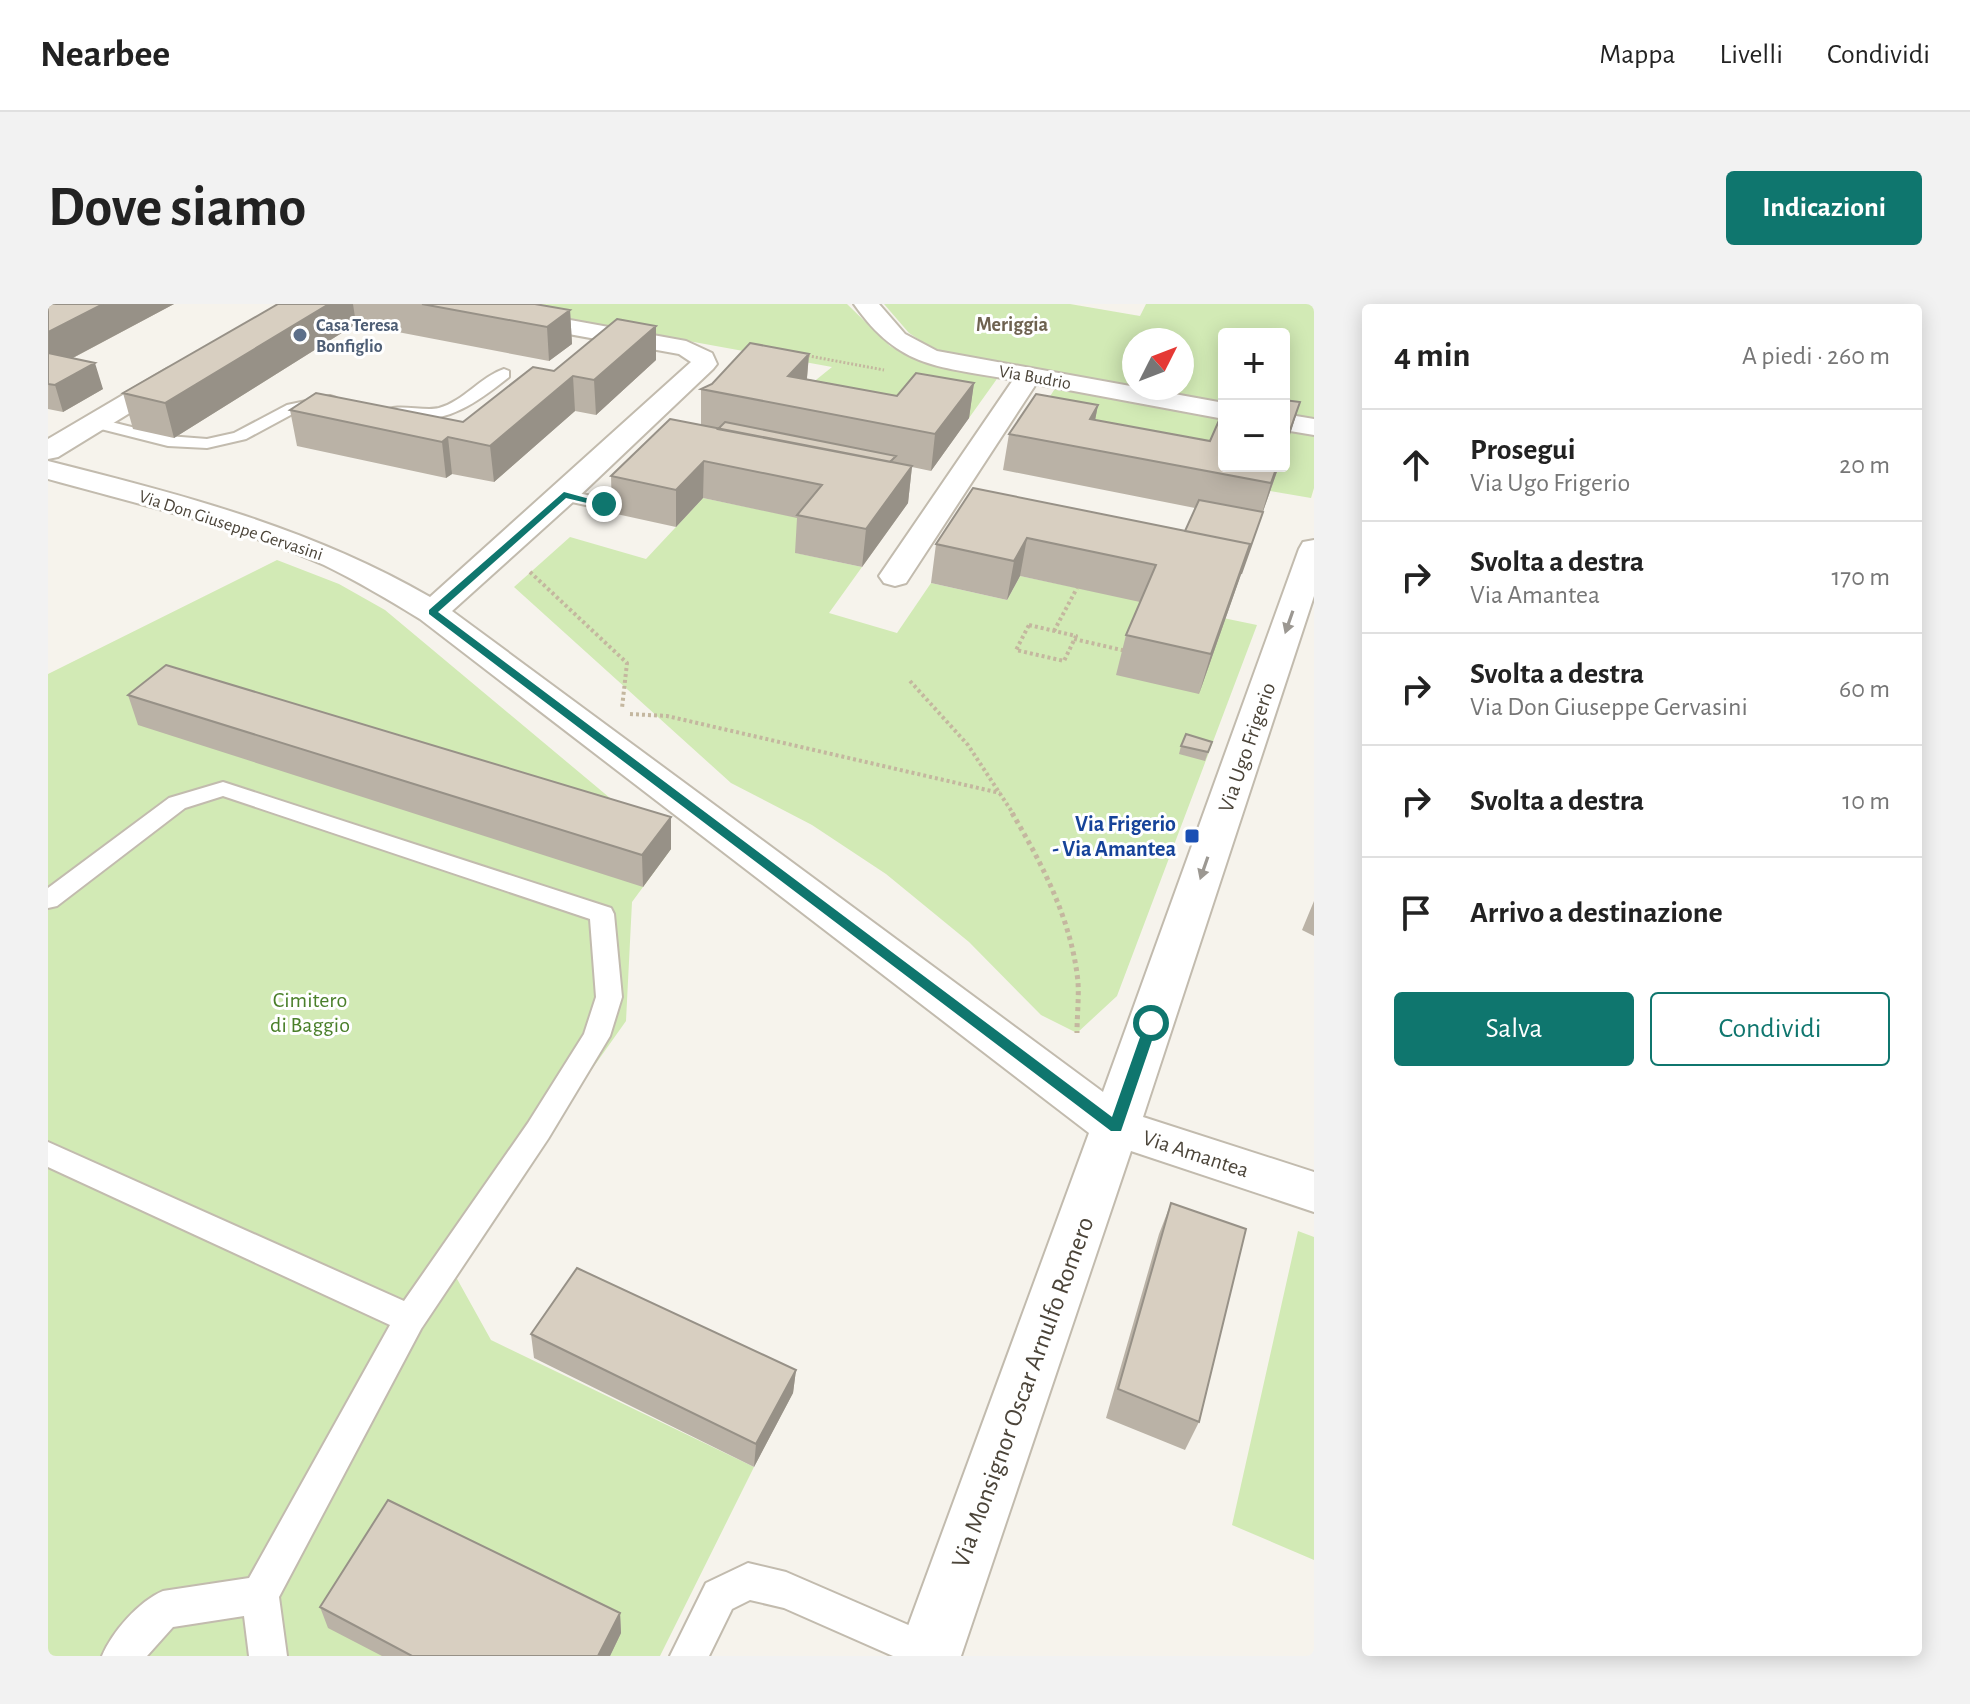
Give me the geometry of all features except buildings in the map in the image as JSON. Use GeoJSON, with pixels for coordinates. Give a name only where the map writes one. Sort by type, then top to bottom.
{"type":"FeatureCollection","features":[{"type":"Feature","properties":{"kind":"street"},"geometry":{"type":"LineString","coordinates":[[432,612],[564,495],[704,364],[703,358],[686,348],[441,304]]}},
{"type":"Feature","properties":{"kind":"street","name":"Via Budrio"},"geometry":{"type":"LineString","coordinates":[[866,304],[896,339],[911,349],[954,363],[1218,410]]}},
{"type":"Feature","properties":{"kind":"street"},"geometry":{"type":"LineString","coordinates":[[48,451],[202,359]]}},
{"type":"Feature","properties":{"kind":"street"},"geometry":{"type":"LineString","coordinates":[[895,576],[1028,376]]}},
{"type":"Feature","properties":{"kind":"street"},"geometry":{"type":"LineString","coordinates":[[1290,423],[1314,427]]}},
{"type":"Feature","properties":{"kind":"street","name":"Via Don Giuseppe Gervasini"},"geometry":{"type":"LineString","coordinates":[[48,470],[238,524],[289,542],[355,569],[432,612]]}},
{"type":"Feature","properties":{"kind":"street","name":"Via Ugo Frigerio"},"geometry":{"type":"LineString","coordinates":[[1116,1127],[1314,549]]}},
{"type":"Feature","properties":{"kind":"street","name":"Via Amantea"},"geometry":{"type":"LineString","coordinates":[[432,612],[1116,1127],[1314,1192]]}},
{"type":"Feature","properties":{"kind":"street","name":"Via Monsignor Oscar Arnulfo Romero"},"geometry":{"type":"LineString","coordinates":[[929,1655],[1116,1127]]}},
{"type":"Feature","properties":{"kind":"lane"},"geometry":{"type":"LineString","coordinates":[[376,409],[405,415],[450,411],[462,406],[504,374]]}},
{"type":"Feature","properties":{"kind":"lane"},"geometry":{"type":"LineString","coordinates":[[95,423],[128,432],[205,444],[238,437],[282,411],[299,405],[347,403]]}},
{"type":"Feature","properties":{"kind":"lane"},"geometry":{"type":"LineString","coordinates":[[564,495],[604,504]]}},
{"type":"Feature","properties":{"kind":"lane"},"geometry":{"type":"LineString","coordinates":[[48,900],[177,803],[223,789],[602,914],[609,997],[597,1036],[538,1131],[410,1319],[260,1595],[268,1656]]}},
{"type":"Feature","properties":{"kind":"lane"},"geometry":{"type":"LineString","coordinates":[[48,1154],[410,1319]]}},
{"type":"Feature","properties":{"kind":"lane"},"geometry":{"type":"LineString","coordinates":[[689,1656],[719,1596],[748,1581],[786,1590],[929,1655]]}},
{"type":"Feature","properties":{"kind":"lane"},"geometry":{"type":"LineString","coordinates":[[121,1656],[163,1610],[260,1595]]}},
{"type":"Feature","properties":{"kind":"path"},"geometry":{"type":"LineString","coordinates":[[523,565],[627,663],[621,713],[667,716],[1000,793]]}},
{"type":"Feature","properties":{"kind":"path"},"geometry":{"type":"LineString","coordinates":[[1054,631],[1077,588]]}},
{"type":"Feature","properties":{"kind":"path"},"geometry":{"type":"LineString","coordinates":[[1029,625],[1054,631],[1076,636],[1064,661],[1016,650],[1029,625]]}},
{"type":"Feature","properties":{"kind":"path"},"geometry":{"type":"LineString","coordinates":[[1074,639],[1126,651]]}},
{"type":"Feature","properties":{"kind":"path"},"geometry":{"type":"LineString","coordinates":[[910,681],[967,744],[1000,793],[1039,864],[1065,923],[1079,981],[1077,1033]]}},
{"type":"Feature","properties":{"kind":"green space"},"geometry":{"type":"Polygon","coordinates":[[[485,304],[847,304],[890,346],[906,355],[999,376],[969,418],[806,388],[832,367],[485,304]]]}},
{"type":"Feature","properties":{"kind":"green space"},"geometry":{"type":"Polygon","coordinates":[[[884,304],[1070,304],[1140,316],[1146,304],[1314,304],[1314,420],[1290,416],[1290,328],[1218,328],[1218,403],[1194,399],[1194,328],[1122,328],[1122,386],[964,358],[930,347],[909,333],[884,304]]]}},
{"type":"Feature","properties":{"kind":"green space"},"geometry":{"type":"Polygon","coordinates":[[[1056,387],[1218,415],[1218,432],[1200,478],[1029,429],[1056,387]]]}},
{"type":"Feature","properties":{"kind":"green space"},"geometry":{"type":"Polygon","coordinates":[[[1290,428],[1314,432],[1314,488],[1311,498],[1270,491],[1277,472],[1290,472],[1290,428]]]}},
{"type":"Feature","properties":{"kind":"green space"},"geometry":{"type":"Polygon","coordinates":[[[703,498],[820,522],[796,553],[862,567],[829,613],[897,633],[931,583],[1007,600],[1020,576],[1257,625],[1117,996],[1077,1033],[1041,1015],[969,942],[886,874],[812,825],[731,783],[514,587],[570,537],[646,559],[703,498]]]}},
{"type":"Feature","properties":{"kind":"green space","name":"Cimitero di Baggio"},"geometry":{"type":"Polygon","coordinates":[[[277,560],[339,584],[385,610],[671,849],[632,902],[626,1021],[451,1268],[491,1340],[754,1467],[660,1656],[48,1656],[48,674],[277,560]]]}},
{"type":"Feature","properties":{"kind":"green space"},"geometry":{"type":"Polygon","coordinates":[[[1298,1231],[1314,1237],[1314,1560],[1232,1525],[1298,1231]]]}},
{"type":"Feature","properties":{"kind":"place","name":"Casa Teresa Bonfiglio"},"geometry":{"type":"Point","coordinates":[300,335]}},
{"type":"Feature","properties":{"kind":"place","name":"Via Frigerio - Via Amantea"},"geometry":{"type":"Point","coordinates":[1192,836]}},
{"type":"Feature","properties":{"kind":"district","name":"Meriggia"},"geometry":{"type":"Point","coordinates":[1012,324]}},
{"type":"Feature","properties":{"kind":"route"},"geometry":{"type":"LineString","coordinates":[[604,504],[564,495],[432,612],[1116,1127],[1151,1023]]}}]}
